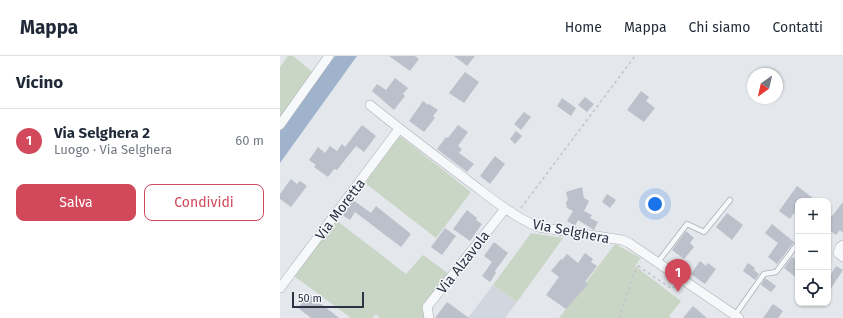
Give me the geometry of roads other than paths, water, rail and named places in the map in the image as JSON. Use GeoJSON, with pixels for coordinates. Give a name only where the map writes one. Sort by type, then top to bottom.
{"type":"FeatureCollection","features":[{"type":"Feature","properties":{"kind":"street"},"geometry":{"type":"LineString","coordinates":[[280,125],[329,56]]}},
{"type":"Feature","properties":{"kind":"street","name":"Via Selghera"},"geometry":{"type":"LineString","coordinates":[[370,105],[399,129],[505,209],[526,222],[538,227],[622,240],[629,243],[658,262],[732,316]]}},
{"type":"Feature","properties":{"kind":"street","name":"Via Moretta"},"geometry":{"type":"LineString","coordinates":[[280,288],[399,129]]}},
{"type":"Feature","properties":{"kind":"street","name":"Via Alzavola"},"geometry":{"type":"LineString","coordinates":[[429,318],[427,307],[505,209]]}},
{"type":"Feature","properties":{"kind":"street"},"geometry":{"type":"LineString","coordinates":[[843,245],[840,247],[838,253],[843,257]]}},
{"type":"Feature","properties":{"kind":"lane"},"geometry":{"type":"LineString","coordinates":[[658,262],[687,224],[704,232],[730,200]]}},
{"type":"Feature","properties":{"kind":"lane"},"geometry":{"type":"LineString","coordinates":[[732,316],[764,274],[776,272],[795,247]]}},
{"type":"Feature","properties":{"kind":"water"},"geometry":{"type":"Polygon","coordinates":[[[335,56],[357,56],[280,163],[280,131],[335,56]]]}},
{"type":"Feature","properties":{"kind":"place","name":"Via Selghera 2"},"geometry":{"type":"Point","coordinates":[678,292]}}]}
